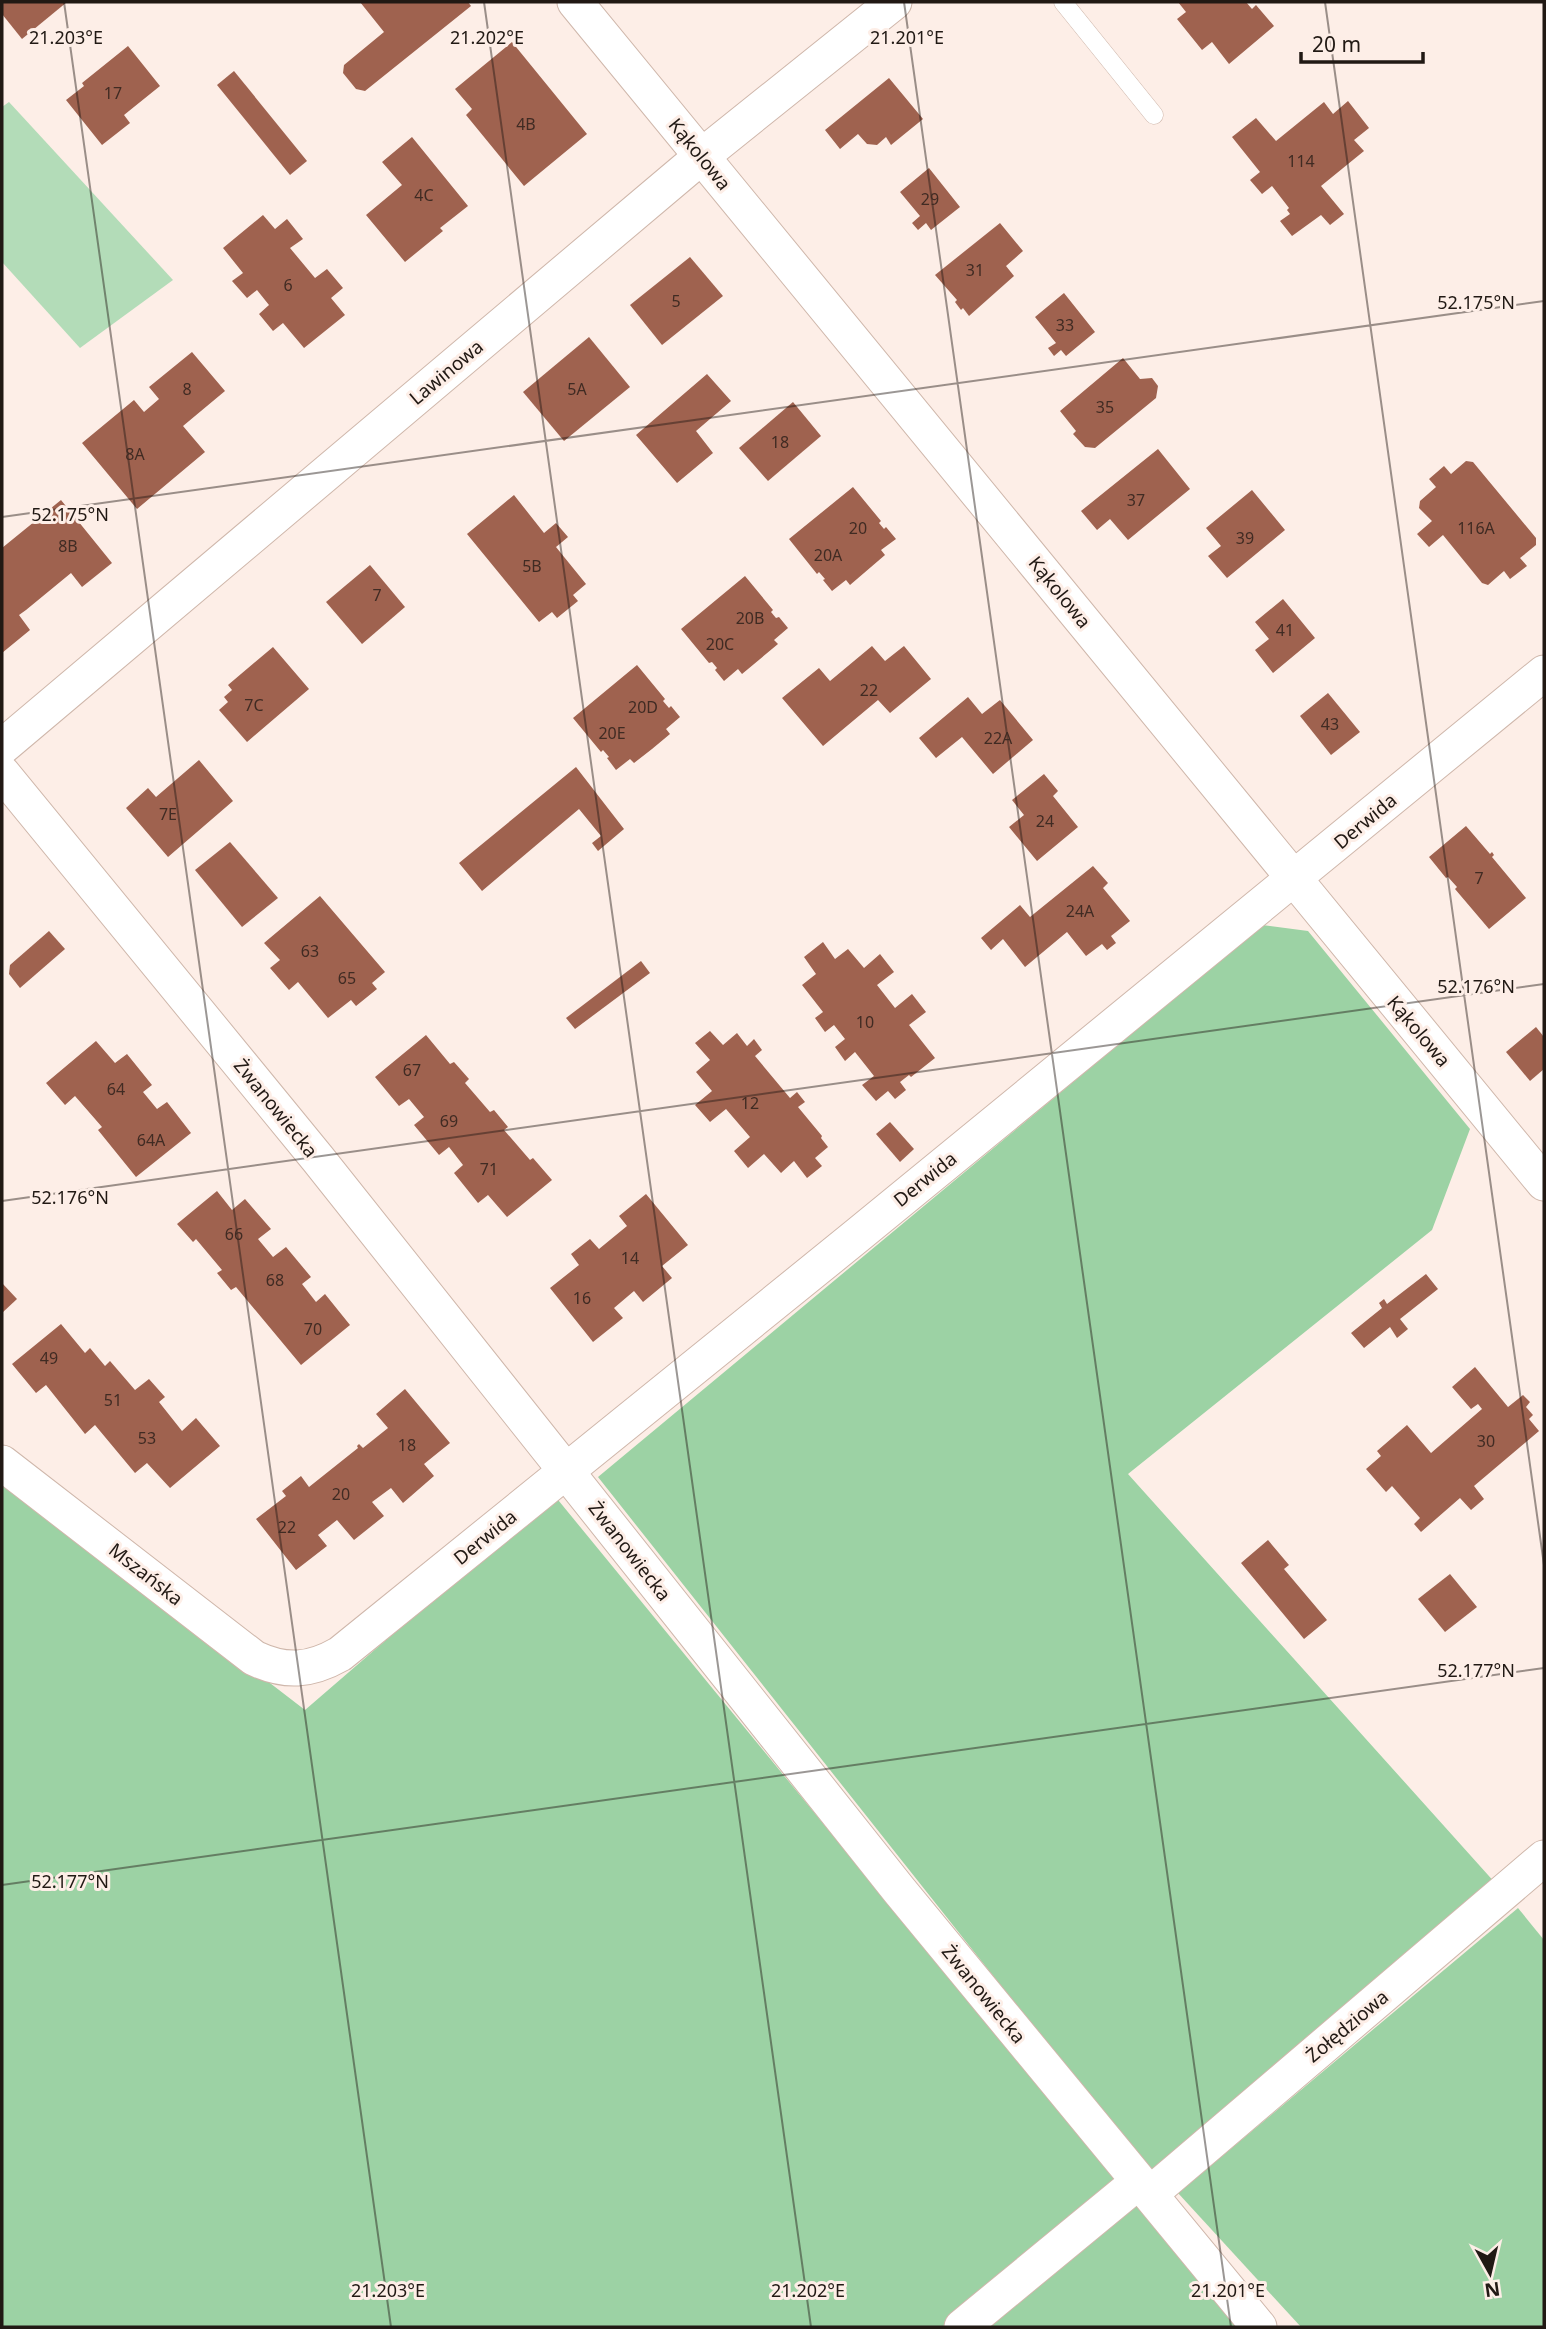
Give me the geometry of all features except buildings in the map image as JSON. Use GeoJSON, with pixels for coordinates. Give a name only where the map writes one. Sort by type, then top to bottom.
{"type":"FeatureCollection","features":[{"type":"Feature","properties":{"kind":"street","name":"Kąkolowa"},"geometry":{"type":"LineString","coordinates":[[575,2],[1544,1183]]}},
{"type":"Feature","properties":{"kind":"street","name":"Lawinowa"},"geometry":{"type":"LineString","coordinates":[[2,747],[702,156],[894,2]]}},
{"type":"Feature","properties":{"kind":"street","name":"Derwida"},"geometry":{"type":"LineString","coordinates":[[298,1669],[323,1664],[340,1654],[1294,880],[1544,673]]}},
{"type":"Feature","properties":{"kind":"street","name":"Żwanowiecka"},"geometry":{"type":"LineString","coordinates":[[2,773],[326,1169],[899,1891],[1259,2327]]}},
{"type":"Feature","properties":{"kind":"street","name":"Mszańska"},"geometry":{"type":"LineString","coordinates":[[2,1463],[254,1658],[273,1667],[298,1669]]}},
{"type":"Feature","properties":{"kind":"street","name":"Żołędziowa"},"geometry":{"type":"LineString","coordinates":[[962,2327],[1144,2188],[1544,1858]]}},
{"type":"Feature","properties":{"kind":"lane"},"geometry":{"type":"LineString","coordinates":[[1063,2],[1154,115]]}},
{"type":"Feature","properties":{"kind":"green space"},"geometry":{"type":"Polygon","coordinates":[[[9,102],[173,280],[80,348],[2,262],[2,107],[9,102]]]}},
{"type":"Feature","properties":{"kind":"green space"},"geometry":{"type":"Polygon","coordinates":[[[1262,925],[1308,931],[1470,1129],[1432,1230],[1128,1474],[1497,1885],[1150,2174],[598,1477],[1262,925]]]}},
{"type":"Feature","properties":{"kind":"green space"},"geometry":{"type":"Polygon","coordinates":[[[2,1477],[305,1710],[554,1495],[1117,2182],[942,2327],[2,2327],[2,1477]]]}},
{"type":"Feature","properties":{"kind":"green space"},"geometry":{"type":"Polygon","coordinates":[[[1518,1908],[1544,1940],[1544,2327],[1301,2327],[1178,2193],[1518,1908]]]}},
{"type":"Feature","properties":{"kind":"green space"},"geometry":{"type":"Polygon","coordinates":[[[1135,2204],[1238,2327],[987,2327],[1135,2204]]]}}]}
